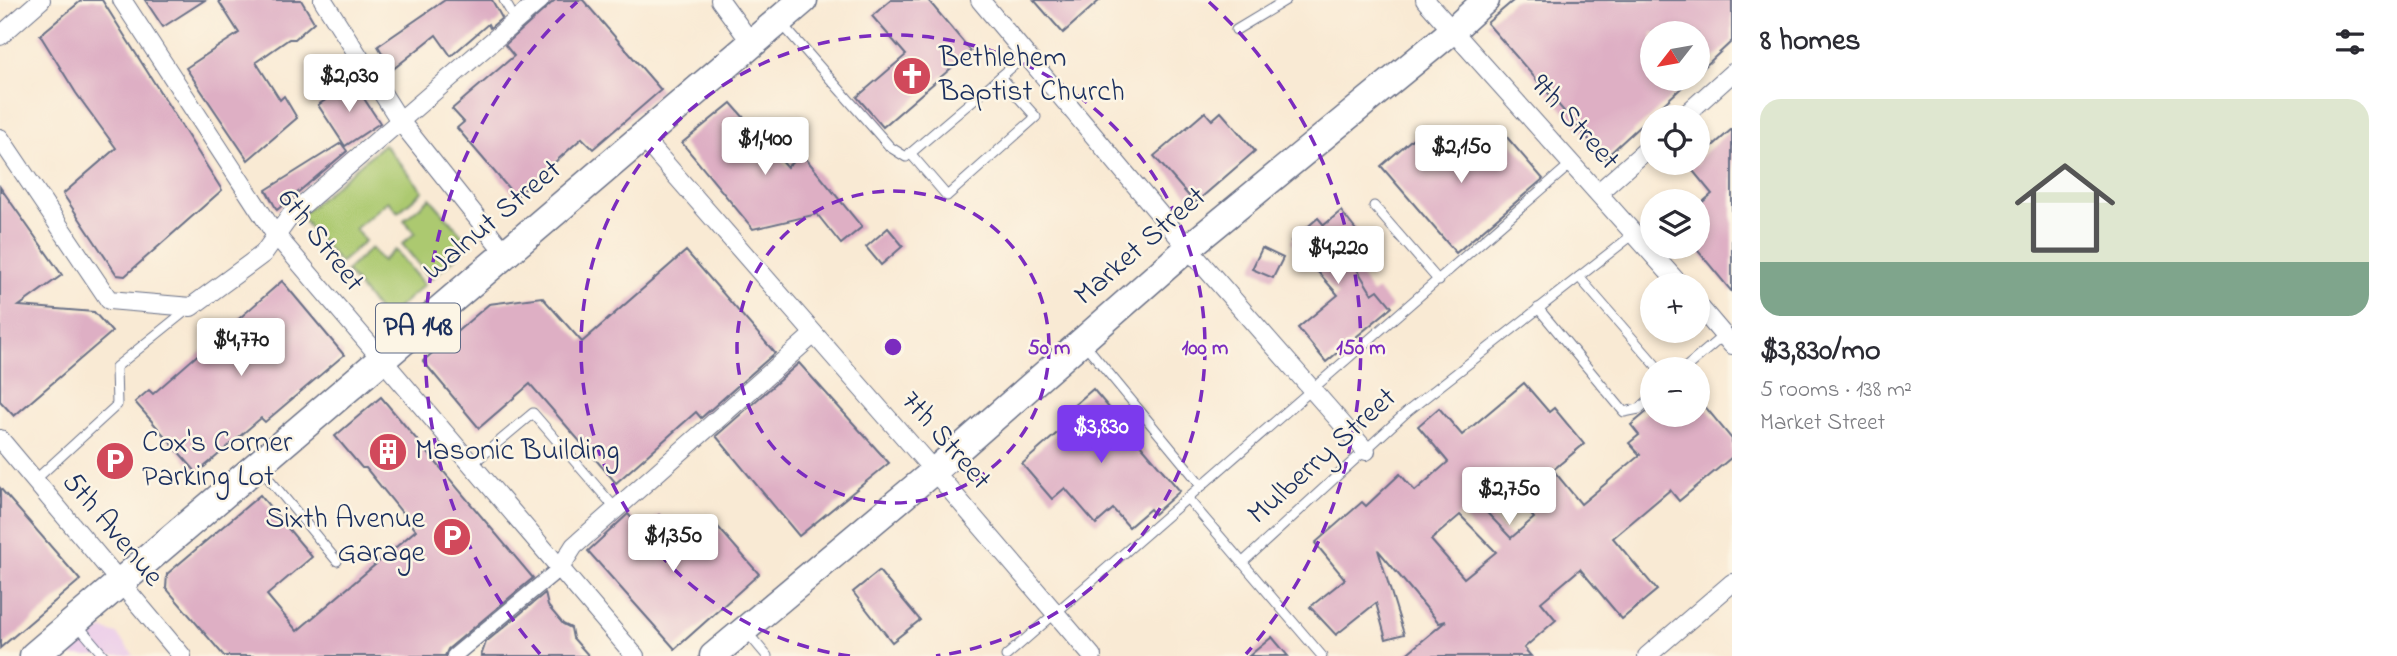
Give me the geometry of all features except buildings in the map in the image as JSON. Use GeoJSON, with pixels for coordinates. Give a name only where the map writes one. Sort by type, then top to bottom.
{"type":"FeatureCollection","features":[{"type":"Feature","properties":{"kind":"main road","name":"Walnut Street"},"geometry":{"type":"LineString","coordinates":[[34,656],[803,0]]}},
{"type":"Feature","properties":{"kind":"main road","name":"Market Street"},"geometry":{"type":"LineString","coordinates":[[713,656],[934,471],[1188,248],[1486,0]]}},
{"type":"Feature","properties":{"kind":"street"},"geometry":{"type":"LineString","coordinates":[[0,36],[41,0]]}},
{"type":"Feature","properties":{"kind":"street","name":"6th Street"},"geometry":{"type":"LineString","coordinates":[[122,0],[275,234],[380,361],[635,656]]}},
{"type":"Feature","properties":{"kind":"street"},"geometry":{"type":"LineString","coordinates":[[323,0],[400,121],[506,254]]}},
{"type":"Feature","properties":{"kind":"street"},"geometry":{"type":"LineString","coordinates":[[0,138],[109,300],[191,307],[262,254],[290,215],[540,0]]}},
{"type":"Feature","properties":{"kind":"street"},"geometry":{"type":"LineString","coordinates":[[720,0],[752,44]]}},
{"type":"Feature","properties":{"kind":"street"},"geometry":{"type":"LineString","coordinates":[[980,0],[1188,248],[1366,451]]}},
{"type":"Feature","properties":{"kind":"street","name":"9th Street"},"geometry":{"type":"LineString","coordinates":[[1425,0],[1670,273]]}},
{"type":"Feature","properties":{"kind":"street"},"geometry":{"type":"LineString","coordinates":[[1696,105],[1732,73]]}},
{"type":"Feature","properties":{"kind":"street","name":"7th Street"},"geometry":{"type":"LineString","coordinates":[[643,138],[1092,656]]}},
{"type":"Feature","properties":{"kind":"street"},"geometry":{"type":"LineString","coordinates":[[1599,192],[1640,156]]}},
{"type":"Feature","properties":{"kind":"street"},"geometry":{"type":"LineString","coordinates":[[1710,319],[1728,340]]}},
{"type":"Feature","properties":{"kind":"street"},"geometry":{"type":"LineString","coordinates":[[454,656],[560,568],[574,546],[814,334]]}},
{"type":"Feature","properties":{"kind":"street","name":"5th Avenue"},"geometry":{"type":"LineString","coordinates":[[4,451],[34,481],[182,656]]}},
{"type":"Feature","properties":{"kind":"street"},"geometry":{"type":"LineString","coordinates":[[1647,656],[1732,583]]}},
{"type":"Feature","properties":{"kind":"lane"},"geometry":{"type":"LineString","coordinates":[[504,0],[516,21]]}},
{"type":"Feature","properties":{"kind":"lane"},"geometry":{"type":"LineString","coordinates":[[1236,30],[1286,0]]}},
{"type":"Feature","properties":{"kind":"lane"},"geometry":{"type":"LineString","coordinates":[[779,20],[890,147],[906,156],[1027,55]]}},
{"type":"Feature","properties":{"kind":"lane"},"geometry":{"type":"LineString","coordinates":[[911,153],[947,196],[1036,117],[1000,77]]}},
{"type":"Feature","properties":{"kind":"lane"},"geometry":{"type":"LineString","coordinates":[[1006,656],[1573,162]]}},
{"type":"Feature","properties":{"kind":"lane"},"geometry":{"type":"LineString","coordinates":[[1374,206],[1439,281]]}},
{"type":"Feature","properties":{"kind":"lane","name":"Mulberry Street"},"geometry":{"type":"LineString","coordinates":[[1242,563],[1408,411],[1635,233]]}},
{"type":"Feature","properties":{"kind":"lane"},"geometry":{"type":"LineString","coordinates":[[1579,276],[1650,357]]}},
{"type":"Feature","properties":{"kind":"lane"},"geometry":{"type":"LineString","coordinates":[[34,481],[117,405],[116,367],[191,307]]}},
{"type":"Feature","properties":{"kind":"lane"},"geometry":{"type":"LineString","coordinates":[[1538,308],[1624,412],[1640,408]]}},
{"type":"Feature","properties":{"kind":"lane"},"geometry":{"type":"LineString","coordinates":[[1702,357],[1728,340]]}},
{"type":"Feature","properties":{"kind":"lane"},"geometry":{"type":"LineString","coordinates":[[1083,341],[1202,486]]}},
{"type":"Feature","properties":{"kind":"lane"},"geometry":{"type":"LineString","coordinates":[[471,465],[533,413],[616,509]]}},
{"type":"Feature","properties":{"kind":"lane"},"geometry":{"type":"LineString","coordinates":[[257,464],[337,561]]}},
{"type":"Feature","properties":{"kind":"lane"},"geometry":{"type":"LineString","coordinates":[[1188,499],[1322,656]]}},
{"type":"Feature","properties":{"kind":"lane"},"geometry":{"type":"LineString","coordinates":[[75,621],[99,654]]}},
{"type":"Feature","properties":{"kind":"lane"},"geometry":{"type":"LineString","coordinates":[[745,630],[767,656]]}},
{"type":"Feature","properties":{"kind":"shaded area"},"geometry":{"type":"Polygon","coordinates":[[[102,629],[117,634],[134,656],[69,656],[102,629]]]}},
{"type":"Feature","properties":{"kind":"green space"},"geometry":{"type":"Polygon","coordinates":[[[384,144],[423,191],[398,212],[388,201],[355,229],[365,241],[340,263],[300,216],[384,144]]]}},
{"type":"Feature","properties":{"kind":"green space"},"geometry":{"type":"Polygon","coordinates":[[[430,198],[464,237],[463,251],[431,279],[402,244],[415,233],[404,220],[430,198]]]}},
{"type":"Feature","properties":{"kind":"green space"},"geometry":{"type":"Polygon","coordinates":[[[371,248],[382,261],[395,250],[424,285],[385,319],[346,271],[371,248]]]}},
{"type":"Feature","properties":{"kind":"place","name":"Bethlehem Baptist Church"},"geometry":{"type":"Point","coordinates":[912,76]}},
{"type":"Feature","properties":{"kind":"place","name":"Masonic Building"},"geometry":{"type":"Point","coordinates":[388,452]}},
{"type":"Feature","properties":{"kind":"place","name":"Cox's Corner Parking Lot"},"geometry":{"type":"Point","coordinates":[115,461]}},
{"type":"Feature","properties":{"kind":"place","name":"Sixth Avenue Garage"},"geometry":{"type":"Point","coordinates":[452,537]}}]}
